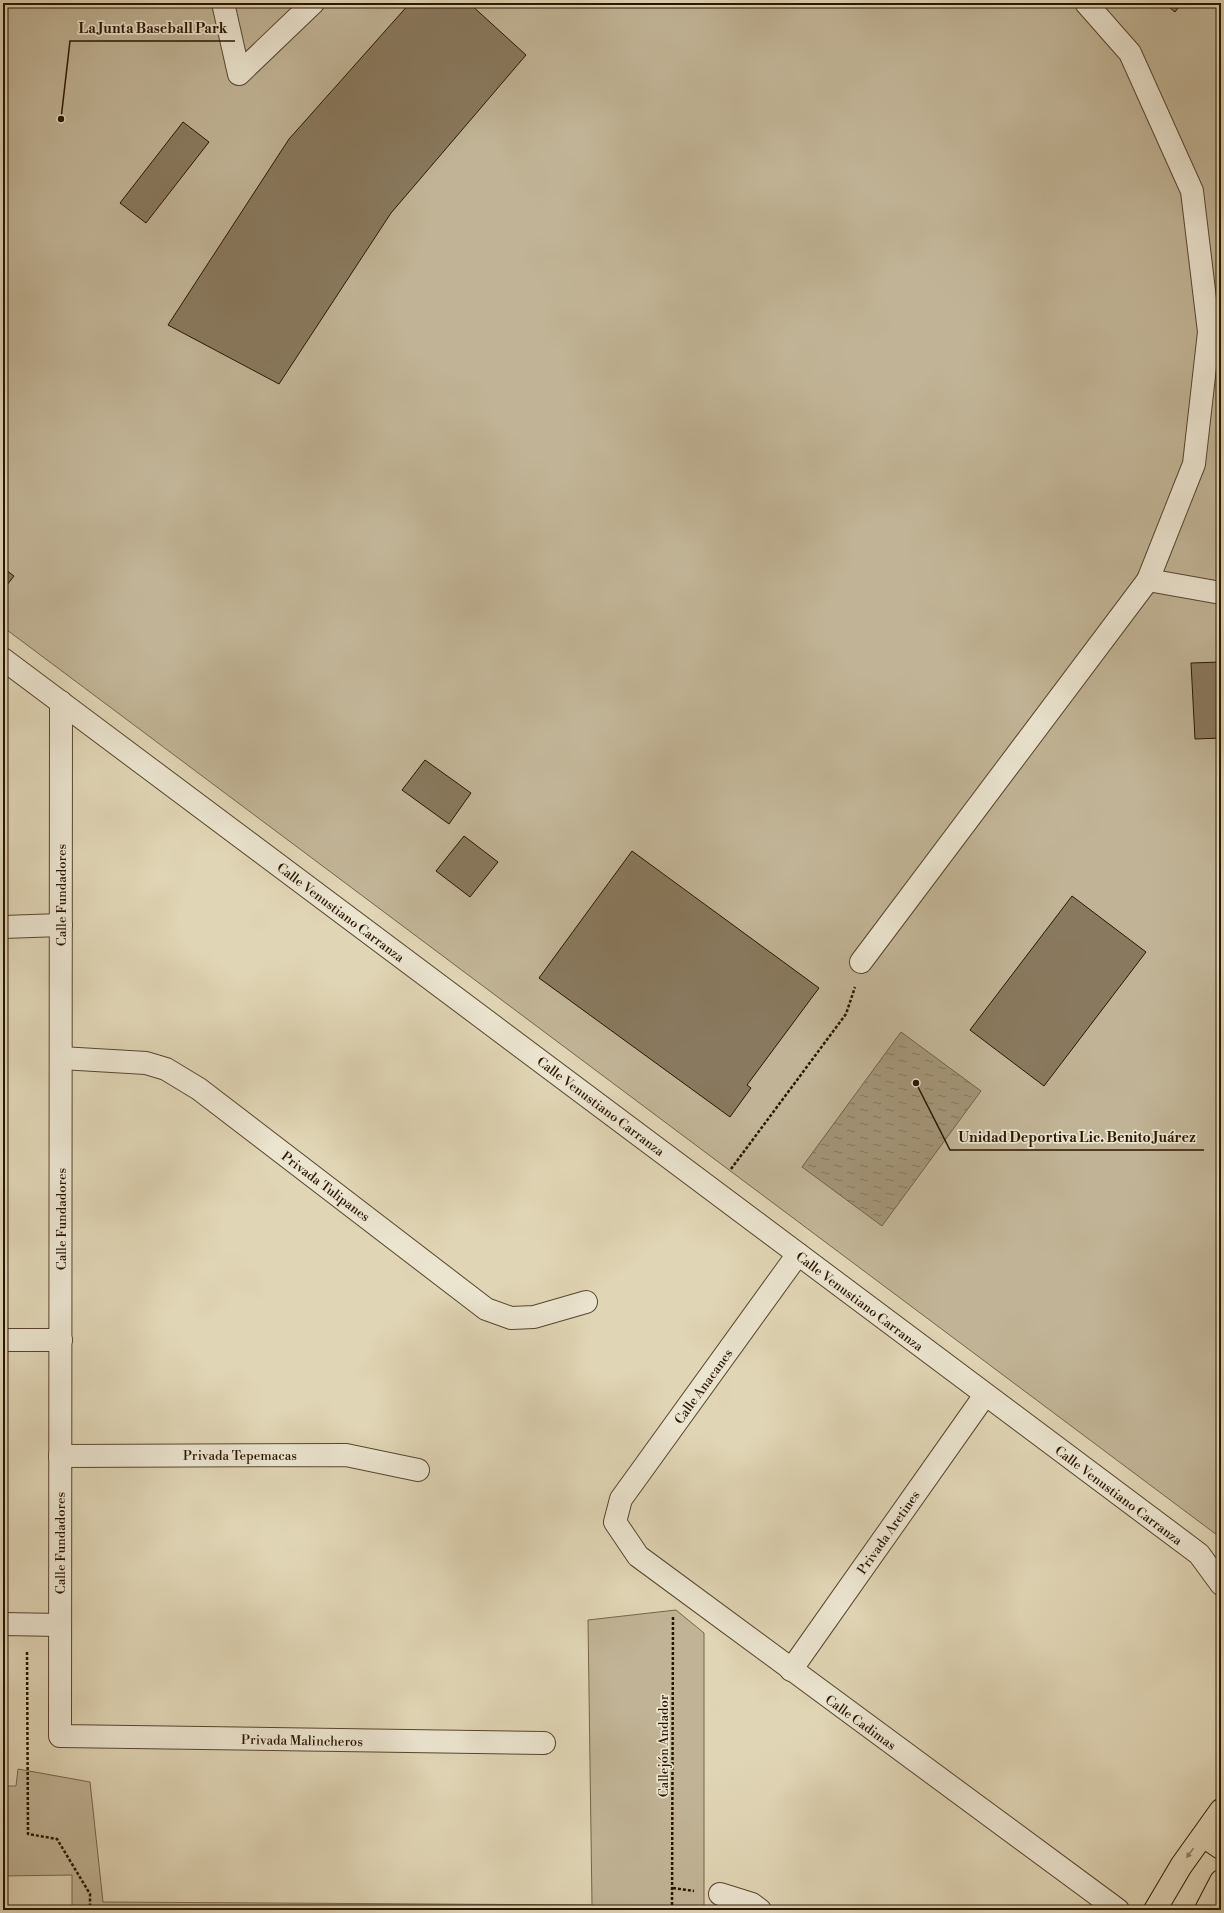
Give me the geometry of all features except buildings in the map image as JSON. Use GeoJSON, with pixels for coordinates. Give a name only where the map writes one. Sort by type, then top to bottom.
{"type":"FeatureCollection","features":[{"type":"Feature","properties":{"kind":"main road"},"geometry":{"type":"LineString","coordinates":[[1155,1910],[1181,1866],[1221,1810]]}},
{"type":"Feature","properties":{"kind":"main road"},"geometry":{"type":"LineString","coordinates":[[1203,1836],[1221,1848]]}},
{"type":"Feature","properties":{"kind":"main road"},"geometry":{"type":"LineString","coordinates":[[1206,1910],[1221,1882]]}},
{"type":"Feature","properties":{"kind":"street"},"geometry":{"type":"LineString","coordinates":[[223,3],[239,74],[313,3]]}},
{"type":"Feature","properties":{"kind":"street"},"geometry":{"type":"LineString","coordinates":[[861,962],[1148,580],[1194,464],[1209,332],[1192,191],[1130,53],[1086,3]]}},
{"type":"Feature","properties":{"kind":"street"},"geometry":{"type":"LineString","coordinates":[[1148,580],[1221,594]]}},
{"type":"Feature","properties":{"kind":"street","name":"Calle Venustiano Carranza"},"geometry":{"type":"LineString","coordinates":[[3,659],[1198,1554],[1221,1584]]}},
{"type":"Feature","properties":{"kind":"street","name":"Calle Fundadores"},"geometry":{"type":"LineString","coordinates":[[60,1736],[61,702]]}},
{"type":"Feature","properties":{"kind":"street"},"geometry":{"type":"LineString","coordinates":[[3,927],[61,925]]}},
{"type":"Feature","properties":{"kind":"street","name":"Privada Tulipanes"},"geometry":{"type":"LineString","coordinates":[[61,1058],[146,1063],[166,1069],[199,1089],[486,1308],[511,1318],[534,1317],[586,1302]]}},
{"type":"Feature","properties":{"kind":"street","name":"Calle Anacanes"},"geometry":{"type":"LineString","coordinates":[[615,1522],[621,1499],[798,1254]]}},
{"type":"Feature","properties":{"kind":"street"},"geometry":{"type":"LineString","coordinates":[[3,1340],[60,1340]]}},
{"type":"Feature","properties":{"kind":"street","name":"Privada Aretines"},"geometry":{"type":"LineString","coordinates":[[791,1670],[985,1395]]}},
{"type":"Feature","properties":{"kind":"street","name":"Privada Tepemacas"},"geometry":{"type":"LineString","coordinates":[[60,1456],[346,1455],[418,1470]]}},
{"type":"Feature","properties":{"kind":"street","name":"Calle Cadimas"},"geometry":{"type":"LineString","coordinates":[[615,1522],[638,1556],[1118,1910]]}},
{"type":"Feature","properties":{"kind":"street","name":"Calle Venustiano Carranza"},"geometry":{"type":"LineString","coordinates":[[1198,1554],[1221,1560]]}},
{"type":"Feature","properties":{"kind":"street"},"geometry":{"type":"LineString","coordinates":[[3,1624],[60,1625]]}},
{"type":"Feature","properties":{"kind":"street","name":"Privada Malincheros"},"geometry":{"type":"LineString","coordinates":[[60,1736],[544,1743]]}},
{"type":"Feature","properties":{"kind":"street"},"geometry":{"type":"LineString","coordinates":[[720,1894],[752,1904],[760,1910]]}},
{"type":"Feature","properties":{"kind":"path"},"geometry":{"type":"LineString","coordinates":[[714,1191],[846,1014],[861,962]]}},
{"type":"Feature","properties":{"kind":"path","name":"Callejón Andador"},"geometry":{"type":"LineString","coordinates":[[672,1582],[672,1910]]}},
{"type":"Feature","properties":{"kind":"path"},"geometry":{"type":"LineString","coordinates":[[27,1652],[28,1834],[57,1839],[90,1894],[90,1910]]}},
{"type":"Feature","properties":{"kind":"shaded area"},"geometry":{"type":"Polygon","coordinates":[[[3,3],[1221,3],[1221,1538],[3,627],[3,3]]]}},
{"type":"Feature","properties":{"kind":"shaded area"},"geometry":{"type":"Polygon","coordinates":[[[676,1610],[704,1633],[704,1910],[72,1910],[72,1875],[3,1876],[3,1786],[16,1786],[18,1769],[90,1782],[103,1902],[592,1905],[588,1620],[676,1610]]]}},
{"type":"Feature","properties":{"kind":"water"},"geometry":{"type":"Polygon","coordinates":[[[901,1032],[981,1091],[882,1226],[802,1167],[901,1032]]]}},
{"type":"Feature","properties":{"kind":"place","name":"La Junta Baseball Park"},"geometry":{"type":"Point","coordinates":[61,119]}},
{"type":"Feature","properties":{"kind":"place","name":"Unidad Deportiva Lic. Benito Juárez"},"geometry":{"type":"Point","coordinates":[916,1083]}}]}
